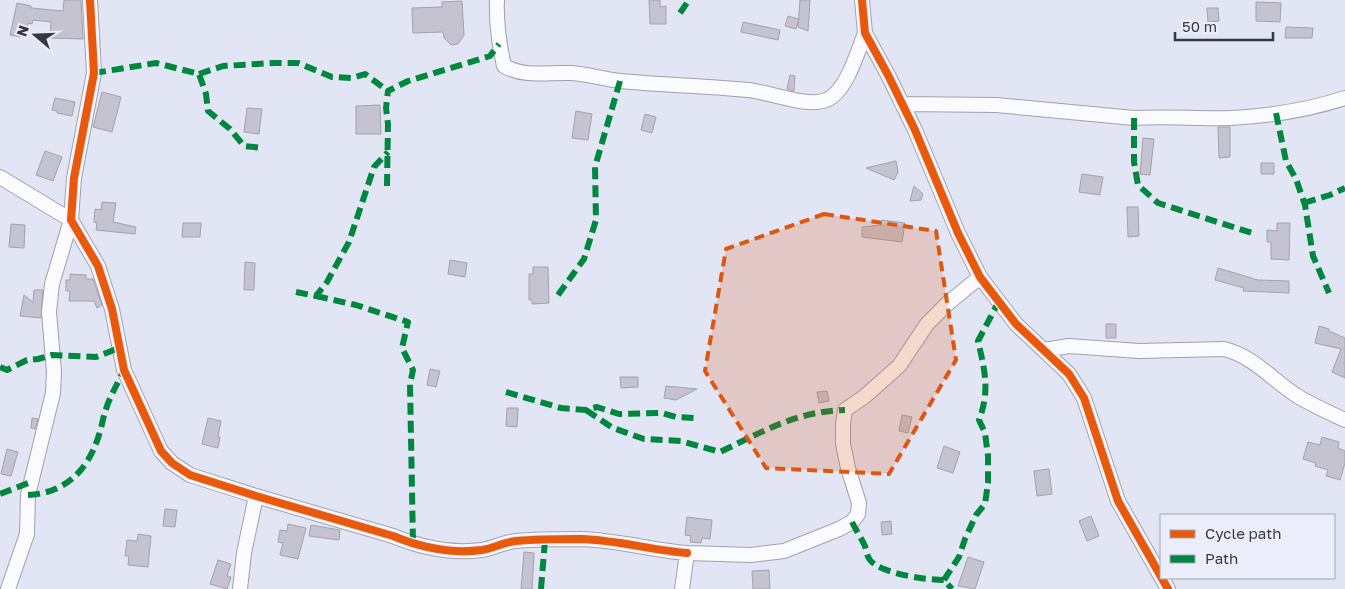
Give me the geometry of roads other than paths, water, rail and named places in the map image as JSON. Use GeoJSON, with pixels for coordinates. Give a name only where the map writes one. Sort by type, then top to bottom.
{"type":"FeatureCollection","features":[{"type":"Feature","properties":{"kind":"street"},"geometry":{"type":"LineString","coordinates":[[8,589],[27,534],[28,495],[53,393],[54,372],[49,312],[52,284],[71,220],[74,178],[94,73],[90,0]]}},
{"type":"Feature","properties":{"kind":"street"},"geometry":{"type":"LineString","coordinates":[[497,0],[496,28],[499,44],[504,66],[513,71],[527,74],[571,73],[620,81],[730,88],[818,103],[829,99],[838,90],[853,66],[865,33]]}},
{"type":"Feature","properties":{"kind":"street"},"geometry":{"type":"LineString","coordinates":[[862,0],[865,33],[902,104],[933,170],[958,233],[980,277],[1016,324],[1069,374],[1084,398],[1118,501],[1160,575]]}},
{"type":"Feature","properties":{"kind":"street"},"geometry":{"type":"LineString","coordinates":[[902,104],[996,105],[1134,118],[1229,118],[1306,110],[1345,98]]}},
{"type":"Feature","properties":{"kind":"street"},"geometry":{"type":"LineString","coordinates":[[0,177],[71,220],[98,266],[112,309],[124,370],[161,451],[172,463],[190,475],[438,550],[464,551],[484,549],[513,541],[582,539],[616,542],[665,551],[751,555],[784,551],[839,529],[852,522],[858,514],[859,503],[848,468],[844,444],[843,424],[845,410],[864,397],[900,366],[927,324],[947,304],[980,277]]}},
{"type":"Feature","properties":{"kind":"street"},"geometry":{"type":"LineString","coordinates":[[1044,350],[1069,346],[1140,351],[1224,349],[1235,352],[1252,361],[1298,397],[1345,420]]}},
{"type":"Feature","properties":{"kind":"street"},"geometry":{"type":"LineString","coordinates":[[240,589],[249,521],[256,496]]}},
{"type":"Feature","properties":{"kind":"street"},"geometry":{"type":"LineString","coordinates":[[682,589],[687,553]]}}]}
